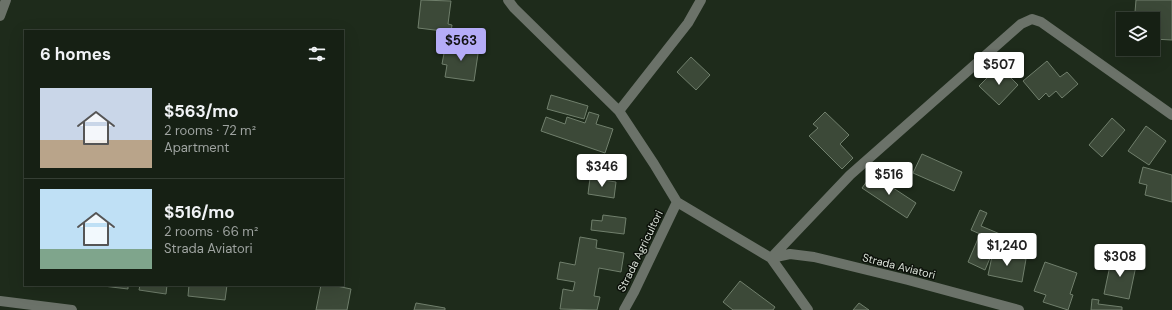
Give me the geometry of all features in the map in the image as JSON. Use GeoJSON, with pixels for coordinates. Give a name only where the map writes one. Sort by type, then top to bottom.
{"type":"FeatureCollection","features":[{"type":"Feature","properties":{"kind":"street"},"geometry":{"type":"LineString","coordinates":[[0,16],[6,0]]}},
{"type":"Feature","properties":{"kind":"street"},"geometry":{"type":"LineString","coordinates":[[508,0],[514,8],[619,112],[654,164],[676,202],[771,258],[808,310]]}},
{"type":"Feature","properties":{"kind":"street"},"geometry":{"type":"LineString","coordinates":[[619,112],[688,23],[701,0]]}},
{"type":"Feature","properties":{"kind":"street"},"geometry":{"type":"LineString","coordinates":[[771,258],[850,175],[1021,24],[1032,19],[1041,22],[1172,115]]}},
{"type":"Feature","properties":{"kind":"street","name":"Strada Agricultori"},"geometry":{"type":"LineString","coordinates":[[624,310],[634,292],[676,202]]}},
{"type":"Feature","properties":{"kind":"street","name":"Strada Aviatori"},"geometry":{"type":"LineString","coordinates":[[771,258],[790,254],[814,257],[908,280],[1019,310]]}},
{"type":"Feature","properties":{"kind":"street"},"geometry":{"type":"LineString","coordinates":[[0,301],[72,310]]}},
{"type":"Feature","properties":{"kind":"building"},"geometry":{"type":"Polygon","coordinates":[[[421,0],[451,1],[448,24],[452,25],[451,32],[418,28],[421,0]]]}},
{"type":"Feature","properties":{"kind":"building"},"geometry":{"type":"Polygon","coordinates":[[[1136,0],[1172,0],[1172,40],[1160,39],[1160,12],[1135,12],[1136,0]]]}},
{"type":"Feature","properties":{"kind":"building"},"geometry":{"type":"Polygon","coordinates":[[[458,43],[479,47],[474,81],[445,77],[447,65],[442,64],[445,48],[456,50],[458,43]]]}},
{"type":"Feature","properties":{"kind":"building"},"geometry":{"type":"Polygon","coordinates":[[[691,57],[710,75],[696,90],[677,72],[691,57]]]}},
{"type":"Feature","properties":{"kind":"building"},"geometry":{"type":"Polygon","coordinates":[[[1047,61],[1060,77],[1067,72],[1078,84],[1062,98],[1056,91],[1049,97],[1046,93],[1039,100],[1023,81],[1047,61]]]}},
{"type":"Feature","properties":{"kind":"building"},"geometry":{"type":"Polygon","coordinates":[[[999,66],[1018,85],[999,105],[979,86],[999,66]]]}},
{"type":"Feature","properties":{"kind":"building"},"geometry":{"type":"Polygon","coordinates":[[[551,95],[588,106],[584,119],[547,109],[551,95]]]}},
{"type":"Feature","properties":{"kind":"building"},"geometry":{"type":"Polygon","coordinates":[[[589,112],[599,115],[596,124],[613,129],[605,153],[541,131],[546,117],[565,124],[567,117],[585,123],[589,112]]]}},
{"type":"Feature","properties":{"kind":"building"},"geometry":{"type":"Polygon","coordinates":[[[825,112],[849,135],[840,144],[853,158],[842,169],[809,136],[818,128],[813,124],[825,112]]]}},
{"type":"Feature","properties":{"kind":"building"},"geometry":{"type":"Polygon","coordinates":[[[1112,118],[1125,130],[1102,157],[1089,145],[1112,118]]]}},
{"type":"Feature","properties":{"kind":"building"},"geometry":{"type":"Polygon","coordinates":[[[1146,126],[1166,141],[1149,165],[1128,151],[1146,126]]]}},
{"type":"Feature","properties":{"kind":"building"},"geometry":{"type":"Polygon","coordinates":[[[922,154],[962,172],[954,191],[913,173],[922,154]]]}},
{"type":"Feature","properties":{"kind":"building"},"geometry":{"type":"Polygon","coordinates":[[[1143,167],[1172,175],[1172,202],[1145,195],[1147,185],[1139,183],[1143,167]]]}},
{"type":"Feature","properties":{"kind":"building"},"geometry":{"type":"Polygon","coordinates":[[[872,174],[916,203],[907,218],[862,188],[872,174]]]}},
{"type":"Feature","properties":{"kind":"building"},"geometry":{"type":"Polygon","coordinates":[[[590,178],[616,182],[614,198],[588,194],[590,178]]]}},
{"type":"Feature","properties":{"kind":"building"},"geometry":{"type":"Polygon","coordinates":[[[980,210],[987,213],[981,226],[1000,234],[985,270],[968,262],[980,234],[971,230],[980,210]]]}},
{"type":"Feature","properties":{"kind":"building"},"geometry":{"type":"Polygon","coordinates":[[[603,215],[626,218],[624,234],[591,230],[592,220],[602,221],[603,215]]]}},
{"type":"Feature","properties":{"kind":"building"},"geometry":{"type":"Polygon","coordinates":[[[580,237],[597,240],[596,248],[624,253],[621,272],[599,268],[594,296],[600,297],[597,310],[560,309],[563,289],[573,291],[575,282],[557,279],[560,262],[575,265],[580,237]]]}},
{"type":"Feature","properties":{"kind":"building"},"geometry":{"type":"Polygon","coordinates":[[[993,252],[1026,259],[1022,282],[988,275],[993,252]]]}},
{"type":"Feature","properties":{"kind":"building"},"geometry":{"type":"Polygon","coordinates":[[[1112,256],[1137,261],[1129,299],[1104,294],[1112,256]]]}},
{"type":"Feature","properties":{"kind":"building"},"geometry":{"type":"Polygon","coordinates":[[[1045,262],[1077,273],[1070,294],[1073,295],[1068,310],[1043,302],[1046,295],[1034,291],[1045,262]]]}},
{"type":"Feature","properties":{"kind":"building"},"geometry":{"type":"Polygon","coordinates":[[[740,281],[775,307],[773,310],[733,310],[723,302],[740,281]]]}},
{"type":"Feature","properties":{"kind":"building"},"geometry":{"type":"Polygon","coordinates":[[[103,286],[128,286],[128,289],[103,286]]]}},
{"type":"Feature","properties":{"kind":"building"},"geometry":{"type":"Polygon","coordinates":[[[140,286],[167,286],[166,294],[139,290],[140,286]]]}},
{"type":"Feature","properties":{"kind":"building"},"geometry":{"type":"Polygon","coordinates":[[[189,286],[227,286],[225,300],[188,296],[189,286]]]}},
{"type":"Feature","properties":{"kind":"building"},"geometry":{"type":"Polygon","coordinates":[[[321,286],[337,286],[351,289],[347,310],[316,310],[321,286]]]}},
{"type":"Feature","properties":{"kind":"building"},"geometry":{"type":"Polygon","coordinates":[[[1092,299],[1099,300],[1098,304],[1122,307],[1122,310],[1091,310],[1092,299]]]}},
{"type":"Feature","properties":{"kind":"building"},"geometry":{"type":"Polygon","coordinates":[[[416,303],[445,308],[445,310],[414,310],[416,303]]]}},
{"type":"Feature","properties":{"kind":"building"},"geometry":{"type":"Polygon","coordinates":[[[859,303],[869,310],[853,310],[859,303]]]}}]}
